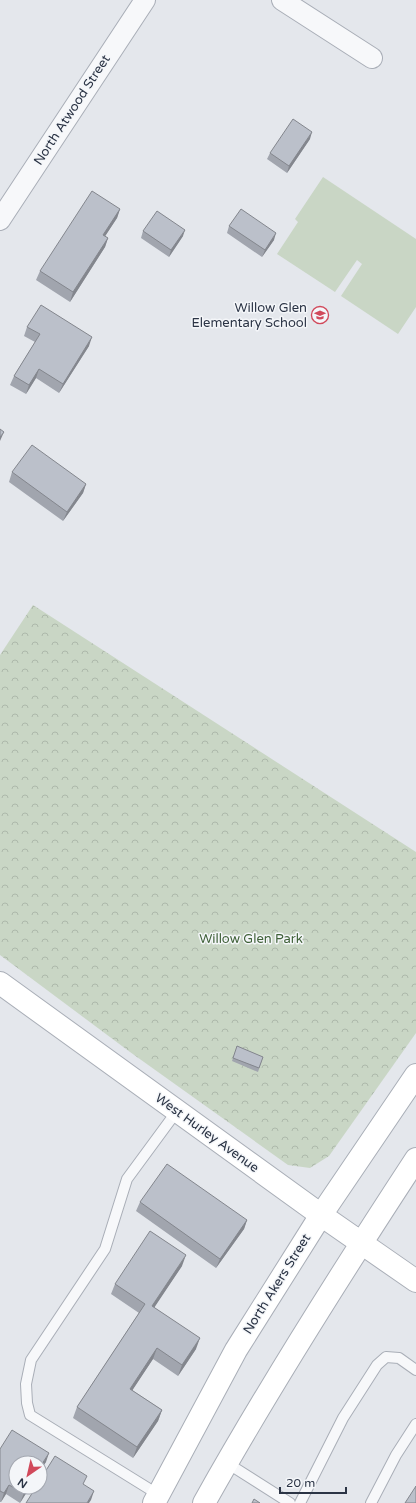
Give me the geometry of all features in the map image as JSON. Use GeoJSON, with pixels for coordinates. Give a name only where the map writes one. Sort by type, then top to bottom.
{"type":"FeatureCollection","features":[{"type":"Feature","properties":{"kind":"main road","name":"West Hurley Avenue"},"geometry":{"type":"LineString","coordinates":[[0,983],[320,1215],[416,1281]]}},
{"type":"Feature","properties":{"kind":"main road","name":"North Akers Street"},"geometry":{"type":"LineString","coordinates":[[157,1499],[236,1350],[320,1215],[416,1075]]}},
{"type":"Feature","properties":{"kind":"main road"},"geometry":{"type":"LineString","coordinates":[[204,1503],[248,1425],[361,1243],[416,1159]]}},
{"type":"Feature","properties":{"kind":"street","name":"North Atwood Street"},"geometry":{"type":"LineString","coordinates":[[0,220],[145,0]]}},
{"type":"Feature","properties":{"kind":"street"},"geometry":{"type":"LineString","coordinates":[[282,0],[372,58]]}},
{"type":"Feature","properties":{"kind":"lane"},"geometry":{"type":"LineString","coordinates":[[157,1499],[30,1415],[27,1404],[26,1384],[31,1360],[105,1249],[127,1179],[177,1112]]}},
{"type":"Feature","properties":{"kind":"lane"},"geometry":{"type":"LineString","coordinates":[[300,1503],[343,1418],[377,1366],[386,1357],[399,1358],[416,1370]]}},
{"type":"Feature","properties":{"kind":"lane"},"geometry":{"type":"LineString","coordinates":[[371,1503],[396,1455],[416,1424]]}},
{"type":"Feature","properties":{"kind":"lane"},"geometry":{"type":"LineString","coordinates":[[227,1463],[290,1503]]}},
{"type":"Feature","properties":{"kind":"green space"},"geometry":{"type":"Polygon","coordinates":[[[323,177],[416,239],[416,307],[398,334],[341,296],[362,264],[357,260],[335,292],[277,254],[298,222],[295,219],[323,177]]]}},
{"type":"Feature","properties":{"kind":"green space","name":"Willow Glen Park"},"geometry":{"type":"Polygon","coordinates":[[[33,605],[416,852],[416,1033],[329,1156],[310,1168],[288,1165],[130,1052],[0,955],[0,655],[33,605]]]}},
{"type":"Feature","properties":{"kind":"building"},"geometry":{"type":"Polygon","coordinates":[[[293,119],[312,132],[289,166],[270,153],[293,119]]]}},
{"type":"Feature","properties":{"kind":"building"},"geometry":{"type":"Polygon","coordinates":[[[92,191],[120,209],[103,235],[108,238],[73,292],[40,271],[92,191]]]}},
{"type":"Feature","properties":{"kind":"building"},"geometry":{"type":"Polygon","coordinates":[[[241,209],[276,233],[265,250],[229,226],[241,209]]]}},
{"type":"Feature","properties":{"kind":"building"},"geometry":{"type":"Polygon","coordinates":[[[157,211],[185,230],[171,250],[143,231],[157,211]]]}},
{"type":"Feature","properties":{"kind":"building"},"geometry":{"type":"Polygon","coordinates":[[[41,305],[92,337],[63,384],[39,369],[29,385],[14,376],[40,334],[27,327],[41,305]]]}},
{"type":"Feature","properties":{"kind":"building"},"geometry":{"type":"Polygon","coordinates":[[[0,429],[4,432],[0,437],[0,429]]]}},
{"type":"Feature","properties":{"kind":"building"},"geometry":{"type":"Polygon","coordinates":[[[32,445],[86,484],[67,512],[12,472],[32,445]]]}},
{"type":"Feature","properties":{"kind":"building"},"geometry":{"type":"Polygon","coordinates":[[[237,1046],[263,1057],[259,1068],[233,1058],[237,1046]]]}},
{"type":"Feature","properties":{"kind":"building"},"geometry":{"type":"Polygon","coordinates":[[[167,1164],[247,1220],[220,1259],[140,1202],[167,1164]]]}},
{"type":"Feature","properties":{"kind":"building"},"geometry":{"type":"Polygon","coordinates":[[[150,1231],[186,1255],[152,1306],[200,1338],[182,1365],[157,1348],[130,1389],[162,1410],[137,1447],[77,1407],[145,1304],[115,1284],[150,1231]]]}},
{"type":"Feature","properties":{"kind":"building"},"geometry":{"type":"Polygon","coordinates":[[[12,1430],[49,1453],[48,1455],[8,1455],[8,1487],[4,1493],[0,1491],[0,1449],[12,1430]]]}},
{"type":"Feature","properties":{"kind":"building"},"geometry":{"type":"Polygon","coordinates":[[[55,1456],[87,1476],[83,1484],[94,1491],[87,1503],[26,1503],[31,1495],[48,1495],[48,1467],[55,1456]]]}},
{"type":"Feature","properties":{"kind":"building"},"geometry":{"type":"Polygon","coordinates":[[[416,1486],[416,1503],[405,1503],[416,1486]]]}},
{"type":"Feature","properties":{"kind":"building"},"geometry":{"type":"Polygon","coordinates":[[[254,1499],[260,1503],[252,1503],[254,1499]]]}},
{"type":"Feature","properties":{"kind":"place","name":"Willow Glen Elementary School"},"geometry":{"type":"Point","coordinates":[320,315]}}]}
